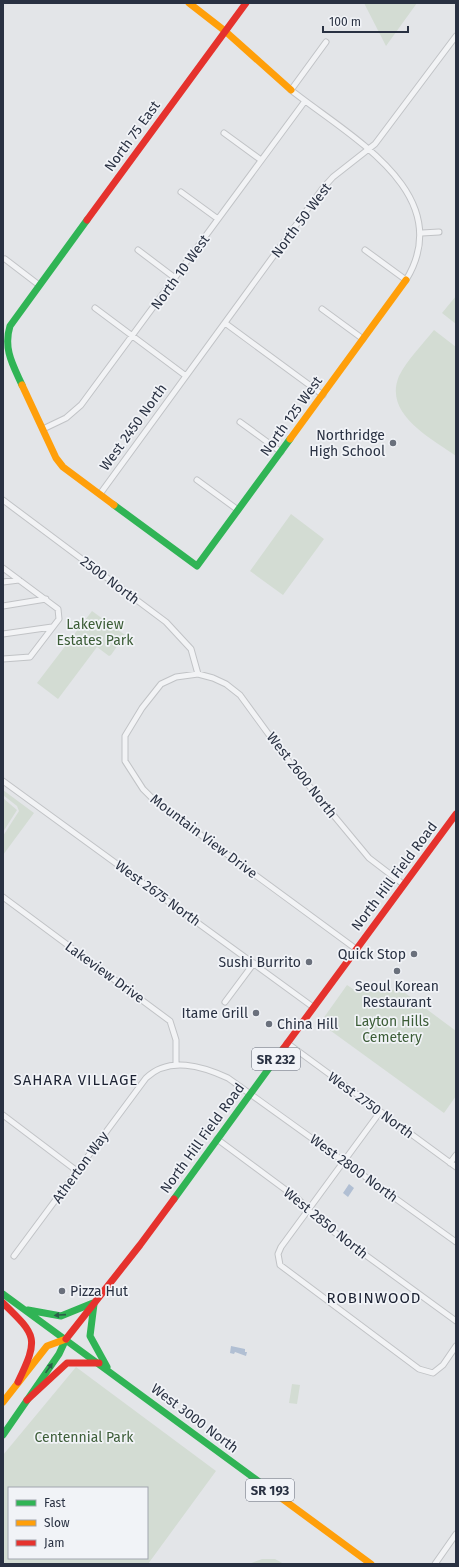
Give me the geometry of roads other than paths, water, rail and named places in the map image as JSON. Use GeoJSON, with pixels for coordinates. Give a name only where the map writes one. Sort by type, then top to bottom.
{"type":"FeatureCollection","features":[{"type":"Feature","properties":{"kind":"main road"},"geometry":{"type":"LineString","coordinates":[[188,3],[225,31],[291,90]]}},
{"type":"Feature","properties":{"kind":"main road","name":"North 75 East"},"geometry":{"type":"LineString","coordinates":[[43,429],[6,349],[7,338],[12,322],[246,3]]}},
{"type":"Feature","properties":{"kind":"main road","name":"North 125 West"},"geometry":{"type":"LineString","coordinates":[[100,494],[197,566],[406,280]]}},
{"type":"Feature","properties":{"kind":"main road"},"geometry":{"type":"LineString","coordinates":[[43,429],[56,458],[63,467],[100,494]]}},
{"type":"Feature","properties":{"kind":"main road","name":"North Hill Field Road"},"geometry":{"type":"LineString","coordinates":[[66,1339],[140,1245],[403,884],[456,814]]}},
{"type":"Feature","properties":{"kind":"main road","name":"West 3000 North"},"geometry":{"type":"LineString","coordinates":[[3,1294],[109,1370],[371,1564]]}},
{"type":"Feature","properties":{"kind":"main road"},"geometry":{"type":"LineString","coordinates":[[24,1309],[61,1316],[94,1302],[90,1336],[109,1370]]}},
{"type":"Feature","properties":{"kind":"main road"},"geometry":{"type":"LineString","coordinates":[[3,1303],[28,1328],[33,1341],[32,1352],[18,1382]]}},
{"type":"Feature","properties":{"kind":"main road"},"geometry":{"type":"LineString","coordinates":[[3,1402],[47,1346],[66,1339]]}},
{"type":"Feature","properties":{"kind":"main road","name":"SR 232"},"geometry":{"type":"LineString","coordinates":[[3,1435],[59,1354],[66,1339]]}},
{"type":"Feature","properties":{"kind":"main road"},"geometry":{"type":"LineString","coordinates":[[27,1400],[67,1363],[99,1363]]}},
{"type":"Feature","properties":{"kind":"street","name":"North 50 West"},"geometry":{"type":"LineString","coordinates":[[186,376],[323,188],[333,177],[370,149],[385,133],[456,36]]}},
{"type":"Feature","properties":{"kind":"street"},"geometry":{"type":"LineString","coordinates":[[326,42],[291,90],[370,149],[403,184],[413,199],[421,222],[422,233],[417,259],[406,280],[366,250]]}},
{"type":"Feature","properties":{"kind":"street","name":"North 10 West"},"geometry":{"type":"LineString","coordinates":[[43,429],[66,418],[78,409],[305,101]]}},
{"type":"Feature","properties":{"kind":"street"},"geometry":{"type":"LineString","coordinates":[[224,133],[261,160]]}},
{"type":"Feature","properties":{"kind":"street"},"geometry":{"type":"LineString","coordinates":[[180,192],[218,219]]}},
{"type":"Feature","properties":{"kind":"street"},"geometry":{"type":"LineString","coordinates":[[422,233],[439,232]]}},
{"type":"Feature","properties":{"kind":"street"},"geometry":{"type":"LineString","coordinates":[[138,250],[175,278]]}},
{"type":"Feature","properties":{"kind":"street"},"geometry":{"type":"LineString","coordinates":[[5,259],[39,285]]}},
{"type":"Feature","properties":{"kind":"street"},"geometry":{"type":"LineString","coordinates":[[95,308],[186,376]]}},
{"type":"Feature","properties":{"kind":"street"},"geometry":{"type":"LineString","coordinates":[[322,309],[363,339]]}},
{"type":"Feature","properties":{"kind":"street"},"geometry":{"type":"LineString","coordinates":[[225,323],[323,395]]}},
{"type":"Feature","properties":{"kind":"street","name":"West 2450 North"},"geometry":{"type":"LineString","coordinates":[[100,494],[186,376]]}},
{"type":"Feature","properties":{"kind":"street"},"geometry":{"type":"LineString","coordinates":[[240,422],[281,452]]}},
{"type":"Feature","properties":{"kind":"street"},"geometry":{"type":"LineString","coordinates":[[197,480],[238,510]]}},
{"type":"Feature","properties":{"kind":"street","name":"2500 North"},"geometry":{"type":"LineString","coordinates":[[3,500],[166,622],[191,648],[198,674]]}},
{"type":"Feature","properties":{"kind":"street"},"geometry":{"type":"LineString","coordinates":[[3,568],[58,609],[59,619],[30,657],[3,659]]}},
{"type":"Feature","properties":{"kind":"street"},"geometry":{"type":"LineString","coordinates":[[3,582],[19,580]]}},
{"type":"Feature","properties":{"kind":"street"},"geometry":{"type":"LineString","coordinates":[[3,606],[46,599]]}},
{"type":"Feature","properties":{"kind":"street"},"geometry":{"type":"LineString","coordinates":[[3,634],[52,627]]}},
{"type":"Feature","properties":{"kind":"street","name":"West 2600 North"},"geometry":{"type":"LineString","coordinates":[[198,674],[213,678],[226,684],[240,695],[286,758],[369,858],[403,884]]}},
{"type":"Feature","properties":{"kind":"street","name":"Mountain View Drive"},"geometry":{"type":"LineString","coordinates":[[198,674],[176,677],[161,684],[133,720],[125,736],[124,758],[132,774],[143,789],[156,802],[356,949]]}},
{"type":"Feature","properties":{"kind":"street","name":"West 2675 North"},"geometry":{"type":"LineString","coordinates":[[3,780],[313,1007]]}},
{"type":"Feature","properties":{"kind":"street","name":"Lakeview Drive"},"geometry":{"type":"LineString","coordinates":[[3,898],[170,1021],[176,1040],[176,1065]]}},
{"type":"Feature","properties":{"kind":"street"},"geometry":{"type":"LineString","coordinates":[[225,1002],[254,963]]}},
{"type":"Feature","properties":{"kind":"street","name":"West 2750 North"},"geometry":{"type":"LineString","coordinates":[[287,1043],[456,1167]]}},
{"type":"Feature","properties":{"kind":"street","name":"West 2800 North"},"geometry":{"type":"LineString","coordinates":[[146,1078],[153,1070],[176,1065],[201,1066],[228,1078],[456,1242]]}},
{"type":"Feature","properties":{"kind":"street","name":"Atherton Way"},"geometry":{"type":"LineString","coordinates":[[14,1256],[146,1078]]}},
{"type":"Feature","properties":{"kind":"street"},"geometry":{"type":"LineString","coordinates":[[380,1112],[282,1248],[278,1260],[283,1270],[419,1369],[432,1373],[443,1366],[456,1346]]}},
{"type":"Feature","properties":{"kind":"street"},"geometry":{"type":"LineString","coordinates":[[3,1115],[77,1171]]}},
{"type":"Feature","properties":{"kind":"street","name":"West 2850 North"},"geometry":{"type":"LineString","coordinates":[[217,1138],[298,1199],[322,1224],[456,1321]]}},
{"type":"Feature","properties":{"kind":"street"},"geometry":{"type":"LineString","coordinates":[[450,1163],[456,1155]]}},
{"type":"Feature","properties":{"kind":"street"},"geometry":{"type":"LineString","coordinates":[[434,1564],[456,1534]]}},
{"type":"Feature","properties":{"kind":"water"},"geometry":{"type":"Polygon","coordinates":[[[349,1184],[354,1188],[348,1197],[343,1193],[349,1184]]]}},
{"type":"Feature","properties":{"kind":"water"},"geometry":{"type":"Polygon","coordinates":[[[231,1346],[245,1349],[245,1352],[247,1352],[246,1356],[235,1352],[234,1354],[230,1353],[231,1346]]]}},
{"type":"Feature","properties":{"kind":"place","name":"Northridge High School"},"geometry":{"type":"Point","coordinates":[393,443]}},
{"type":"Feature","properties":{"kind":"place","name":"Quick Stop"},"geometry":{"type":"Point","coordinates":[414,954]}},
{"type":"Feature","properties":{"kind":"place","name":"Sushi Burrito"},"geometry":{"type":"Point","coordinates":[309,962]}},
{"type":"Feature","properties":{"kind":"place","name":"Seoul Korean Restaurant"},"geometry":{"type":"Point","coordinates":[397,971]}},
{"type":"Feature","properties":{"kind":"place","name":"Itame Grill"},"geometry":{"type":"Point","coordinates":[256,1013]}},
{"type":"Feature","properties":{"kind":"place","name":"China Hill"},"geometry":{"type":"Point","coordinates":[269,1024]}},
{"type":"Feature","properties":{"kind":"place","name":"Pizza Hut"},"geometry":{"type":"Point","coordinates":[62,1291]}},
{"type":"Feature","properties":{"kind":"district","name":"SAHARA VILLAGE"},"geometry":{"type":"Point","coordinates":[76,1080]}},
{"type":"Feature","properties":{"kind":"district","name":"ROBINWOOD"},"geometry":{"type":"Point","coordinates":[374,1298]}},
{"type":"Feature","properties":{"kind":"park label","name":"Lakeview Estates Park"},"geometry":{"type":"Point","coordinates":[95,632]}},
{"type":"Feature","properties":{"kind":"park label","name":"Layton Hills Cemetery"},"geometry":{"type":"Point","coordinates":[392,1030]}},
{"type":"Feature","properties":{"kind":"park label","name":"Centennial Park"},"geometry":{"type":"Point","coordinates":[84,1437]}}]}
